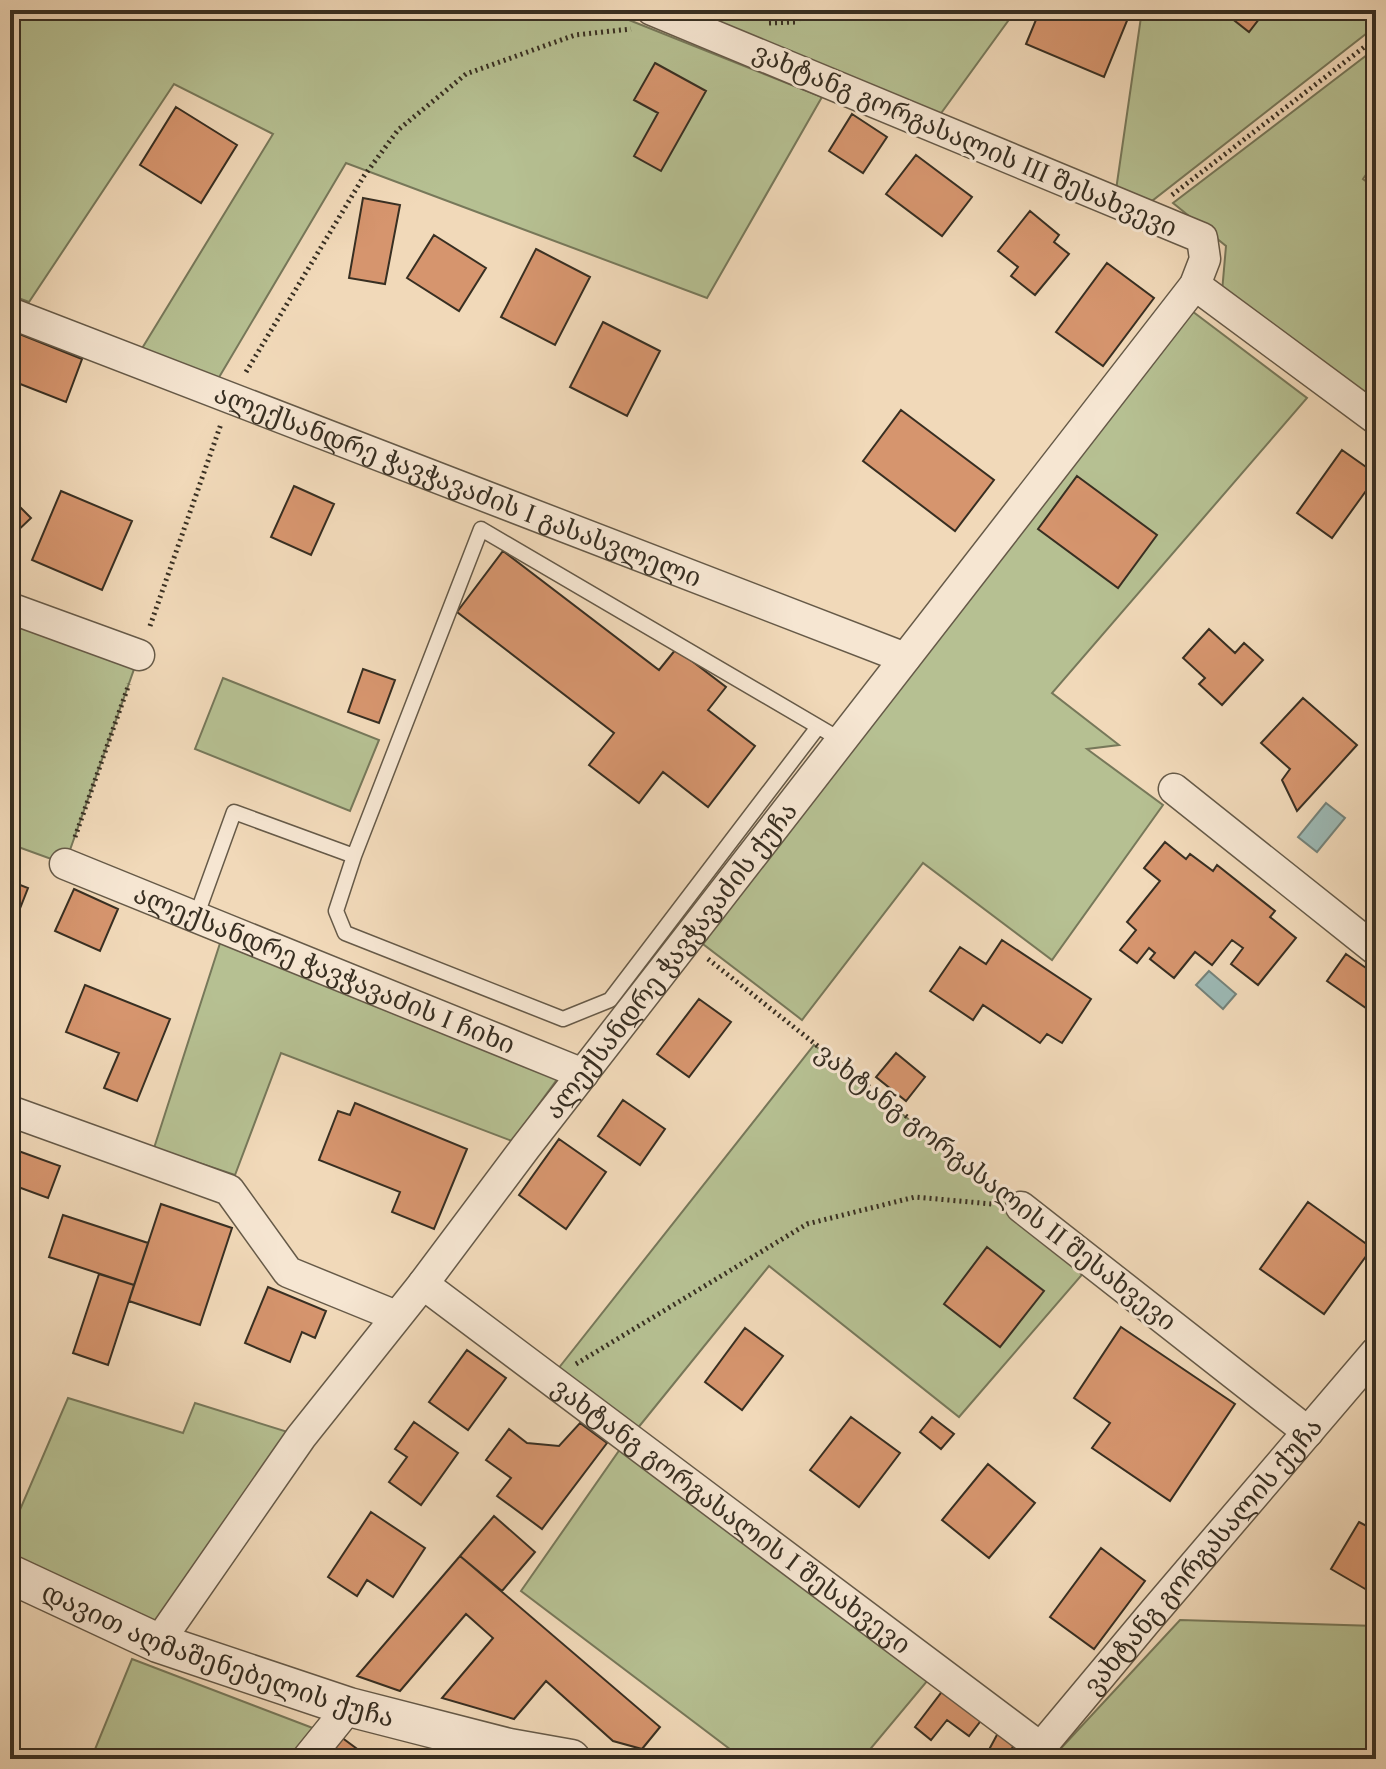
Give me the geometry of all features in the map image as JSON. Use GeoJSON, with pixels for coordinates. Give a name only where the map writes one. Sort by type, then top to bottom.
{"type":"FeatureCollection","features":[{"type":"Feature","properties":{"kind":"street","name":"ვახტანგ გორგასალის III შესახვევი"},"geometry":{"type":"LineString","coordinates":[[652,10],[1202,238],[1205,259],[1195,285]]}},
{"type":"Feature","properties":{"kind":"street"},"geometry":{"type":"LineString","coordinates":[[1195,285],[1376,419]]}},
{"type":"Feature","properties":{"kind":"street","name":"ალექსანდრე ჭავჭავაძის ქუჩა"},"geometry":{"type":"LineString","coordinates":[[158,1643],[301,1437],[423,1284],[686,941],[830,734],[905,658],[1195,285]]}},
{"type":"Feature","properties":{"kind":"street","name":"ალექსანდრე ჭავჭავაძის I გასასვლელი"},"geometry":{"type":"LineString","coordinates":[[10,313],[905,658]]}},
{"type":"Feature","properties":{"kind":"street"},"geometry":{"type":"LineString","coordinates":[[10,608],[139,655]]}},
{"type":"Feature","properties":{"kind":"street"},"geometry":{"type":"LineString","coordinates":[[1174,789],[1376,950]]}},
{"type":"Feature","properties":{"kind":"street","name":"ალექსანდრე ჭავჭავაძის I ჩიხი"},"geometry":{"type":"LineString","coordinates":[[65,864],[583,1074]]}},
{"type":"Feature","properties":{"kind":"street"},"geometry":{"type":"LineString","coordinates":[[10,1111],[229,1190],[288,1272],[396,1316]]}},
{"type":"Feature","properties":{"kind":"street","name":"ვახტანგ გორგასალის II შესახვევი"},"geometry":{"type":"LineString","coordinates":[[1021,1207],[1308,1432]]}},
{"type":"Feature","properties":{"kind":"street","name":"ვახტანგ გორგასალის I შესახვევი"},"geometry":{"type":"LineString","coordinates":[[423,1284],[1036,1753]]}},
{"type":"Feature","properties":{"kind":"street","name":"ვახტანგ გორგასალის ქუჩა"},"geometry":{"type":"LineString","coordinates":[[1036,1753],[1376,1352]]}},
{"type":"Feature","properties":{"kind":"street","name":"დავით აღმაშენებელის ქუჩა"},"geometry":{"type":"LineString","coordinates":[[10,1574],[158,1643],[349,1707],[509,1748],[571,1759]]}},
{"type":"Feature","properties":{"kind":"street"},"geometry":{"type":"LineString","coordinates":[[307,1759],[349,1707]]}},
{"type":"Feature","properties":{"kind":"lane"},"geometry":{"type":"LineString","coordinates":[[481,529],[830,734],[610,1000],[563,1019],[345,933],[336,911],[354,856],[481,529]]}},
{"type":"Feature","properties":{"kind":"lane"},"geometry":{"type":"LineString","coordinates":[[196,917],[234,812],[354,856]]}},
{"type":"Feature","properties":{"kind":"path"},"geometry":{"type":"LineString","coordinates":[[765,23],[797,22],[803,10]]}},
{"type":"Feature","properties":{"kind":"path"},"geometry":{"type":"LineString","coordinates":[[231,398],[364,176],[398,130],[455,83],[466,74],[575,35],[685,24]]}},
{"type":"Feature","properties":{"kind":"path"},"geometry":{"type":"LineString","coordinates":[[1146,215],[1376,38]]}},
{"type":"Feature","properties":{"kind":"path","name":"ვახტანგ გორგასალის II შესახვევი"},"geometry":{"type":"LineString","coordinates":[[686,941],[1021,1207]]}},
{"type":"Feature","properties":{"kind":"path"},"geometry":{"type":"LineString","coordinates":[[550,1379],[807,1224],[915,1197],[1021,1207]]}},
{"type":"Feature","properties":{"kind":"green space"},"geometry":{"type":"Polygon","coordinates":[[[10,10],[604,10],[822,97],[707,298],[346,163],[218,379],[141,350],[273,134],[174,84],[29,302],[10,295],[10,10]]]}},
{"type":"Feature","properties":{"kind":"green space"},"geometry":{"type":"Polygon","coordinates":[[[684,10],[1016,10],[939,116],[684,10]]]}},
{"type":"Feature","properties":{"kind":"green space"},"geometry":{"type":"Polygon","coordinates":[[[1142,10],[1376,10],[1376,26],[1148,204],[1116,190],[1142,10]]]}},
{"type":"Feature","properties":{"kind":"green space"},"geometry":{"type":"Polygon","coordinates":[[[1376,48],[1376,160],[1363,179],[1376,189],[1376,410],[1222,292],[1226,246],[1173,203],[1376,48]]]}},
{"type":"Feature","properties":{"kind":"green space"},"geometry":{"type":"Polygon","coordinates":[[[1188,308],[1307,398],[1052,693],[1119,745],[1087,749],[1163,805],[1052,960],[923,863],[802,1020],[699,941],[1188,308]]]}},
{"type":"Feature","properties":{"kind":"green space"},"geometry":{"type":"Polygon","coordinates":[[[10,608],[139,655],[65,864],[10,844],[10,608]]]}},
{"type":"Feature","properties":{"kind":"green space"},"geometry":{"type":"Polygon","coordinates":[[[223,678],[379,740],[350,811],[195,749],[223,678]]]}},
{"type":"Feature","properties":{"kind":"green space"},"geometry":{"type":"Polygon","coordinates":[[[222,937],[561,1074],[512,1141],[281,1053],[235,1175],[154,1148],[222,937]]]}},
{"type":"Feature","properties":{"kind":"green space"},"geometry":{"type":"Polygon","coordinates":[[[814,1045],[1092,1263],[959,1417],[769,1266],[633,1434],[554,1374],[814,1045]]]}},
{"type":"Feature","properties":{"kind":"green space"},"geometry":{"type":"Polygon","coordinates":[[[68,1398],[183,1433],[195,1403],[291,1433],[155,1631],[10,1554],[10,1533],[68,1398]]]}},
{"type":"Feature","properties":{"kind":"green space"},"geometry":{"type":"Polygon","coordinates":[[[623,1445],[933,1674],[862,1759],[743,1759],[521,1591],[623,1445]]]}},
{"type":"Feature","properties":{"kind":"green space"},"geometry":{"type":"Polygon","coordinates":[[[1180,1620],[1376,1626],[1365,1759],[1051,1759],[1180,1620]]]}},
{"type":"Feature","properties":{"kind":"green space"},"geometry":{"type":"Polygon","coordinates":[[[132,1659],[318,1730],[295,1759],[91,1759],[132,1659]]]}},
{"type":"Feature","properties":{"kind":"water"},"geometry":{"type":"Polygon","coordinates":[[[1326,803],[1345,818],[1317,852],[1298,837],[1326,803]]]}},
{"type":"Feature","properties":{"kind":"water"},"geometry":{"type":"Polygon","coordinates":[[[1209,971],[1236,994],[1223,1009],[1196,985],[1209,971]]]}},
{"type":"Feature","properties":{"kind":"building"},"geometry":{"type":"Polygon","coordinates":[[[1040,10],[1131,11],[1104,77],[1026,44],[1040,10]]]}},
{"type":"Feature","properties":{"kind":"building"},"geometry":{"type":"Polygon","coordinates":[[[1221,10],[1266,10],[1249,32],[1221,10]]]}},
{"type":"Feature","properties":{"kind":"building"},"geometry":{"type":"Polygon","coordinates":[[[655,63],[706,91],[661,171],[634,156],[658,113],[634,100],[655,63]]]}},
{"type":"Feature","properties":{"kind":"building"},"geometry":{"type":"Polygon","coordinates":[[[176,107],[237,145],[201,203],[140,165],[176,107]]]}},
{"type":"Feature","properties":{"kind":"building"},"geometry":{"type":"Polygon","coordinates":[[[852,114],[887,137],[863,173],[829,151],[852,114]]]}},
{"type":"Feature","properties":{"kind":"building"},"geometry":{"type":"Polygon","coordinates":[[[916,155],[972,197],[942,236],[886,194],[916,155]]]}},
{"type":"Feature","properties":{"kind":"building"},"geometry":{"type":"Polygon","coordinates":[[[363,198],[400,205],[385,284],[349,278],[363,198]]]}},
{"type":"Feature","properties":{"kind":"building"},"geometry":{"type":"Polygon","coordinates":[[[1030,211],[1059,235],[1054,242],[1069,254],[1035,295],[1011,276],[1018,267],[998,251],[1030,211]]]}},
{"type":"Feature","properties":{"kind":"building"},"geometry":{"type":"Polygon","coordinates":[[[434,235],[486,268],[459,311],[407,278],[434,235]]]}},
{"type":"Feature","properties":{"kind":"building"},"geometry":{"type":"Polygon","coordinates":[[[536,249],[590,277],[555,345],[501,317],[536,249]]]}},
{"type":"Feature","properties":{"kind":"building"},"geometry":{"type":"Polygon","coordinates":[[[1107,263],[1154,298],[1103,366],[1056,332],[1107,263]]]}},
{"type":"Feature","properties":{"kind":"building"},"geometry":{"type":"Polygon","coordinates":[[[603,322],[660,351],[627,416],[570,387],[603,322]]]}},
{"type":"Feature","properties":{"kind":"building"},"geometry":{"type":"Polygon","coordinates":[[[12,331],[82,359],[66,402],[10,380],[12,331]]]}},
{"type":"Feature","properties":{"kind":"building"},"geometry":{"type":"Polygon","coordinates":[[[901,410],[994,480],[955,531],[863,461],[901,410]]]}},
{"type":"Feature","properties":{"kind":"building"},"geometry":{"type":"Polygon","coordinates":[[[1342,450],[1376,477],[1332,538],[1297,513],[1342,450]]]}},
{"type":"Feature","properties":{"kind":"building"},"geometry":{"type":"Polygon","coordinates":[[[1077,476],[1157,535],[1118,588],[1038,529],[1077,476]]]}},
{"type":"Feature","properties":{"kind":"building"},"geometry":{"type":"Polygon","coordinates":[[[294,486],[334,504],[311,555],[271,537],[294,486]]]}},
{"type":"Feature","properties":{"kind":"building"},"geometry":{"type":"Polygon","coordinates":[[[61,491],[132,521],[102,590],[32,560],[61,491]]]}},
{"type":"Feature","properties":{"kind":"building"},"geometry":{"type":"Polygon","coordinates":[[[10,497],[31,518],[10,538],[10,497]]]}},
{"type":"Feature","properties":{"kind":"building"},"geometry":{"type":"Polygon","coordinates":[[[503,551],[659,670],[676,649],[726,687],[708,710],[755,746],[708,807],[663,772],[639,803],[589,765],[614,733],[457,612],[503,551]]]}},
{"type":"Feature","properties":{"kind":"building"},"geometry":{"type":"Polygon","coordinates":[[[1209,629],[1235,653],[1244,643],[1263,660],[1222,705],[1199,684],[1205,678],[1183,658],[1209,629]]]}},
{"type":"Feature","properties":{"kind":"building"},"geometry":{"type":"Polygon","coordinates":[[[363,669],[395,680],[379,723],[348,712],[363,669]]]}},
{"type":"Feature","properties":{"kind":"building"},"geometry":{"type":"Polygon","coordinates":[[[1303,698],[1357,745],[1297,811],[1282,780],[1290,769],[1261,743],[1303,698]]]}},
{"type":"Feature","properties":{"kind":"building"},"geometry":{"type":"Polygon","coordinates":[[[1165,842],[1186,859],[1190,854],[1213,871],[1217,865],[1275,911],[1270,917],[1296,938],[1258,985],[1231,964],[1243,948],[1232,940],[1212,965],[1195,952],[1174,978],[1150,959],[1155,953],[1149,948],[1137,963],[1120,950],[1136,930],[1127,922],[1160,881],[1144,868],[1165,842]]]}},
{"type":"Feature","properties":{"kind":"building"},"geometry":{"type":"Polygon","coordinates":[[[10,881],[28,888],[10,934],[10,881]]]}},
{"type":"Feature","properties":{"kind":"building"},"geometry":{"type":"Polygon","coordinates":[[[74,889],[118,909],[100,951],[55,931],[74,889]]]}},
{"type":"Feature","properties":{"kind":"building"},"geometry":{"type":"Polygon","coordinates":[[[1002,940],[1091,999],[1062,1043],[1047,1034],[1040,1043],[983,1005],[973,1020],[930,991],[960,947],[986,964],[1002,940]]]}},
{"type":"Feature","properties":{"kind":"building"},"geometry":{"type":"Polygon","coordinates":[[[1346,954],[1376,975],[1376,1015],[1327,981],[1346,954]]]}},
{"type":"Feature","properties":{"kind":"building"},"geometry":{"type":"Polygon","coordinates":[[[85,985],[170,1019],[137,1101],[104,1088],[119,1053],[66,1032],[85,985]]]}},
{"type":"Feature","properties":{"kind":"building"},"geometry":{"type":"Polygon","coordinates":[[[699,999],[731,1022],[689,1077],[657,1054],[699,999]]]}},
{"type":"Feature","properties":{"kind":"building"},"geometry":{"type":"Polygon","coordinates":[[[896,1053],[925,1077],[906,1101],[876,1077],[896,1053]]]}},
{"type":"Feature","properties":{"kind":"building"},"geometry":{"type":"Polygon","coordinates":[[[623,1100],[665,1129],[640,1165],[598,1136],[623,1100]]]}},
{"type":"Feature","properties":{"kind":"building"},"geometry":{"type":"Polygon","coordinates":[[[355,1103],[467,1149],[434,1229],[392,1212],[400,1192],[319,1160],[338,1111],[350,1115],[355,1103]]]}},
{"type":"Feature","properties":{"kind":"building"},"geometry":{"type":"Polygon","coordinates":[[[559,1139],[606,1172],[566,1229],[519,1195],[559,1139]]]}},
{"type":"Feature","properties":{"kind":"building"},"geometry":{"type":"Polygon","coordinates":[[[13,1149],[60,1166],[48,1198],[10,1184],[13,1149]]]}},
{"type":"Feature","properties":{"kind":"building"},"geometry":{"type":"Polygon","coordinates":[[[1308,1202],[1372,1248],[1324,1314],[1260,1269],[1308,1202]]]}},
{"type":"Feature","properties":{"kind":"building"},"geometry":{"type":"Polygon","coordinates":[[[161,1204],[232,1228],[200,1325],[129,1301],[161,1204]]]}},
{"type":"Feature","properties":{"kind":"building"},"geometry":{"type":"Polygon","coordinates":[[[63,1215],[148,1243],[134,1285],[49,1257],[63,1215]]]}},
{"type":"Feature","properties":{"kind":"building"},"geometry":{"type":"Polygon","coordinates":[[[987,1247],[1044,1291],[1000,1347],[944,1304],[987,1247]]]}},
{"type":"Feature","properties":{"kind":"building"},"geometry":{"type":"Polygon","coordinates":[[[99,1274],[134,1285],[108,1365],[73,1353],[99,1274]]]}},
{"type":"Feature","properties":{"kind":"building"},"geometry":{"type":"Polygon","coordinates":[[[268,1287],[326,1311],[315,1338],[302,1332],[290,1362],[245,1343],[268,1287]]]}},
{"type":"Feature","properties":{"kind":"building"},"geometry":{"type":"Polygon","coordinates":[[[1121,1327],[1235,1404],[1170,1501],[1092,1448],[1110,1423],[1074,1398],[1121,1327]]]}},
{"type":"Feature","properties":{"kind":"building"},"geometry":{"type":"Polygon","coordinates":[[[745,1328],[783,1356],[742,1410],[705,1382],[745,1328]]]}},
{"type":"Feature","properties":{"kind":"building"},"geometry":{"type":"Polygon","coordinates":[[[467,1350],[506,1378],[468,1430],[429,1402],[467,1350]]]}},
{"type":"Feature","properties":{"kind":"building"},"geometry":{"type":"Polygon","coordinates":[[[851,1417],[900,1453],[859,1507],[810,1470],[851,1417]]]}},
{"type":"Feature","properties":{"kind":"building"},"geometry":{"type":"Polygon","coordinates":[[[932,1417],[954,1434],[941,1449],[920,1432],[932,1417]]]}},
{"type":"Feature","properties":{"kind":"building"},"geometry":{"type":"Polygon","coordinates":[[[414,1422],[458,1453],[421,1505],[389,1482],[407,1457],[395,1449],[414,1422]]]}},
{"type":"Feature","properties":{"kind":"building"},"geometry":{"type":"Polygon","coordinates":[[[580,1423],[607,1443],[542,1529],[497,1496],[511,1478],[486,1460],[509,1429],[527,1443],[559,1446],[580,1423]]]}},
{"type":"Feature","properties":{"kind":"building"},"geometry":{"type":"Polygon","coordinates":[[[988,1464],[1035,1503],[989,1558],[942,1520],[988,1464]]]}},
{"type":"Feature","properties":{"kind":"building"},"geometry":{"type":"Polygon","coordinates":[[[371,1512],[425,1548],[393,1597],[367,1580],[357,1596],[328,1577],[371,1512]]]}},
{"type":"Feature","properties":{"kind":"building"},"geometry":{"type":"Polygon","coordinates":[[[494,1516],[535,1552],[502,1591],[460,1556],[494,1516]]]}},
{"type":"Feature","properties":{"kind":"building"},"geometry":{"type":"Polygon","coordinates":[[[1359,1522],[1376,1531],[1376,1575],[1367,1590],[1331,1569],[1359,1522]]]}},
{"type":"Feature","properties":{"kind":"building"},"geometry":{"type":"Polygon","coordinates":[[[1101,1548],[1145,1581],[1094,1649],[1050,1617],[1101,1548]]]}},
{"type":"Feature","properties":{"kind":"building"},"geometry":{"type":"Polygon","coordinates":[[[460,1556],[660,1727],[642,1749],[613,1741],[546,1681],[514,1719],[442,1698],[493,1638],[466,1614],[400,1691],[357,1676],[460,1556]]]}},
{"type":"Feature","properties":{"kind":"building"},"geometry":{"type":"Polygon","coordinates":[[[944,1689],[983,1718],[969,1736],[947,1720],[931,1740],[915,1727],[944,1689]]]}},
{"type":"Feature","properties":{"kind":"building"},"geometry":{"type":"Polygon","coordinates":[[[998,1733],[1015,1743],[1006,1759],[984,1759],[998,1733]]]}},
{"type":"Feature","properties":{"kind":"building"},"geometry":{"type":"Polygon","coordinates":[[[341,1737],[364,1754],[360,1759],[325,1759],[341,1737]]]}}]}
